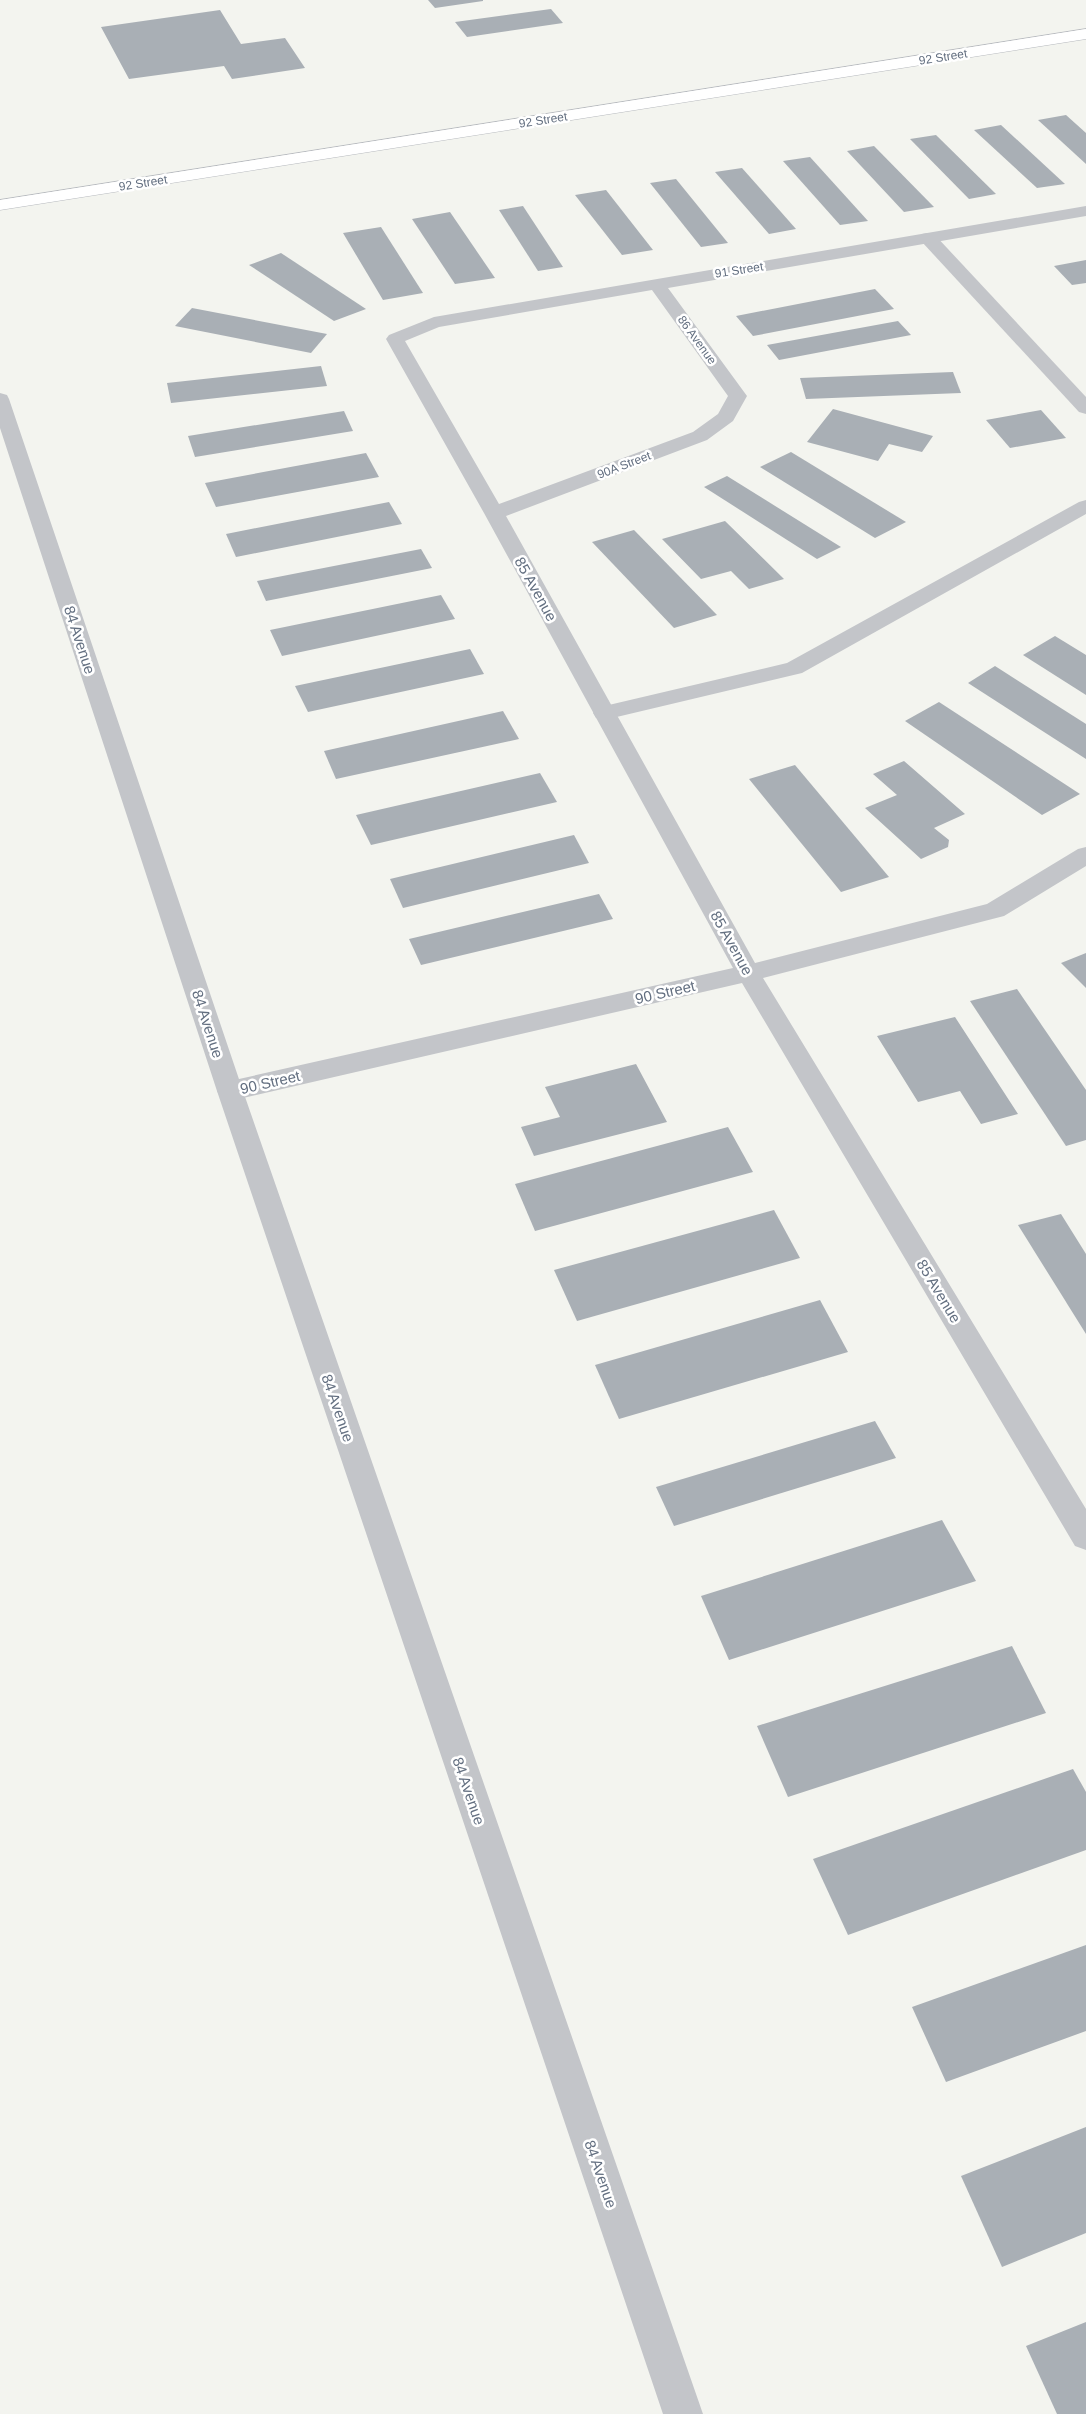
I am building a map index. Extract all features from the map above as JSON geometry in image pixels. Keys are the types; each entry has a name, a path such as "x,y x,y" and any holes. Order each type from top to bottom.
{"main road":[{"name":"92 Street","path":"0,205 1086,34"}],"street":[{"name":"91 Street","path":"395,339 434,322 1086,211"},
{"path":"928,238 1086,408"},
{"name":"86 Avenue","path":"656,284 738,396"},
{"name":"85 Avenue","path":"395,339 494,513 748,973 1084,1528"},
{"name":"90A Street","path":"494,513 700,436 726,417 738,396"},
{"name":"84 Avenue","path":"0,399 230,1091 683,2414"},
{"path":"604,713 794,668 1086,506"},
{"name":"90 Street","path":"230,1091 748,973 995,910 1086,855"}],"building":[{"path":"428,0 483,0 483,1 435,8"},
{"path":"551,9 563,23 467,37 455,22"},
{"path":"220,10 241,44 285,38 305,68 232,79 224,66 129,79 101,27"},
{"path":"1066,115 1086,133 1086,164 1038,120"},
{"path":"1001,125 1065,184 1037,188 974,130"},
{"path":"936,135 996,194 969,199 910,139"},
{"path":"874,146 934,207 904,212 847,151"},
{"path":"810,157 868,221 840,225 783,161"},
{"path":"742,168 796,229 769,234 715,172"},
{"path":"676,179 728,243 701,247 650,183"},
{"path":"606,190 653,250 622,255 575,195"},
{"path":"523,206 563,267 538,271 499,210"},
{"path":"450,212 495,278 455,284 412,219"},
{"path":"381,227 423,293 383,300 343,233"},
{"path":"281,253 366,309 334,321 249,265"},
{"path":"1086,260 1086,283 1072,285 1054,266"},
{"path":"875,289 894,309 753,336 736,316"},
{"path":"192,308 327,334 311,353 175,326"},
{"path":"898,321 911,335 779,360 767,345"},
{"path":"321,366 327,386 171,403 167,383"},
{"path":"953,372 961,393 806,399 800,378"},
{"path":"833,409 933,436 922,452 889,444 878,461 807,442"},
{"path":"1041,410 1066,438 1010,448 986,420"},
{"path":"344,411 353,431 195,457 188,436"},
{"path":"791,452 906,522 875,538 760,467"},
{"path":"366,453 379,477 216,507 205,483"},
{"path":"727,476 841,547 817,559 704,487"},
{"path":"389,502 402,524 236,557 226,534"},
{"path":"725,521 784,579 749,589 731,571 701,579 662,539"},
{"path":"634,530 717,615 674,628 592,542"},
{"path":"421,549 432,568 266,601 257,581"},
{"path":"441,595 455,619 282,656 270,630"},
{"path":"1055,636 1086,655 1086,695 1023,655"},
{"path":"470,649 484,674 308,712 295,686"},
{"path":"995,666 1086,724 1086,759 968,683"},
{"path":"939,702 1080,794 1042,815 905,721"},
{"path":"503,711 519,739 336,779 324,751"},
{"path":"904,761 965,814 934,828 949,840 948,847 921,859 865,808 897,795 873,774"},
{"path":"795,765 889,877 841,892 749,779"},
{"path":"540,773 557,802 371,845 356,815"},
{"path":"574,835 589,863 403,908 390,879"},
{"path":"599,894 613,919 421,965 409,939"},
{"path":"1086,953 1086,988 1061,963"},
{"path":"1017,989 1086,1090 1086,1140 1066,1146 970,1001"},
{"path":"955,1017 1018,1114 981,1124 960,1091 918,1102 877,1036"},
{"path":"636,1064 667,1122 534,1156 521,1127 560,1117 545,1087"},
{"path":"728,1127 753,1172 535,1231 515,1184"},
{"path":"774,1210 800,1258 577,1321 554,1270"},
{"path":"1061,1214 1086,1254 1086,1334 1018,1225"},
{"path":"820,1300 848,1352 619,1419 595,1365"},
{"path":"875,1421 896,1458 674,1526 656,1487"},
{"path":"942,1520 976,1581 729,1660 701,1596"},
{"path":"1012,1646 1046,1713 788,1797 757,1726"},
{"path":"1073,1769 1086,1792 1086,1850 848,1935 813,1859"},
{"path":"1086,1945 1086,2031 946,2082 912,2007"},
{"path":"1086,2127 1086,2233 1002,2267 961,2176"},
{"path":"1086,2322 1086,2414 1057,2414 1026,2346"}]}
